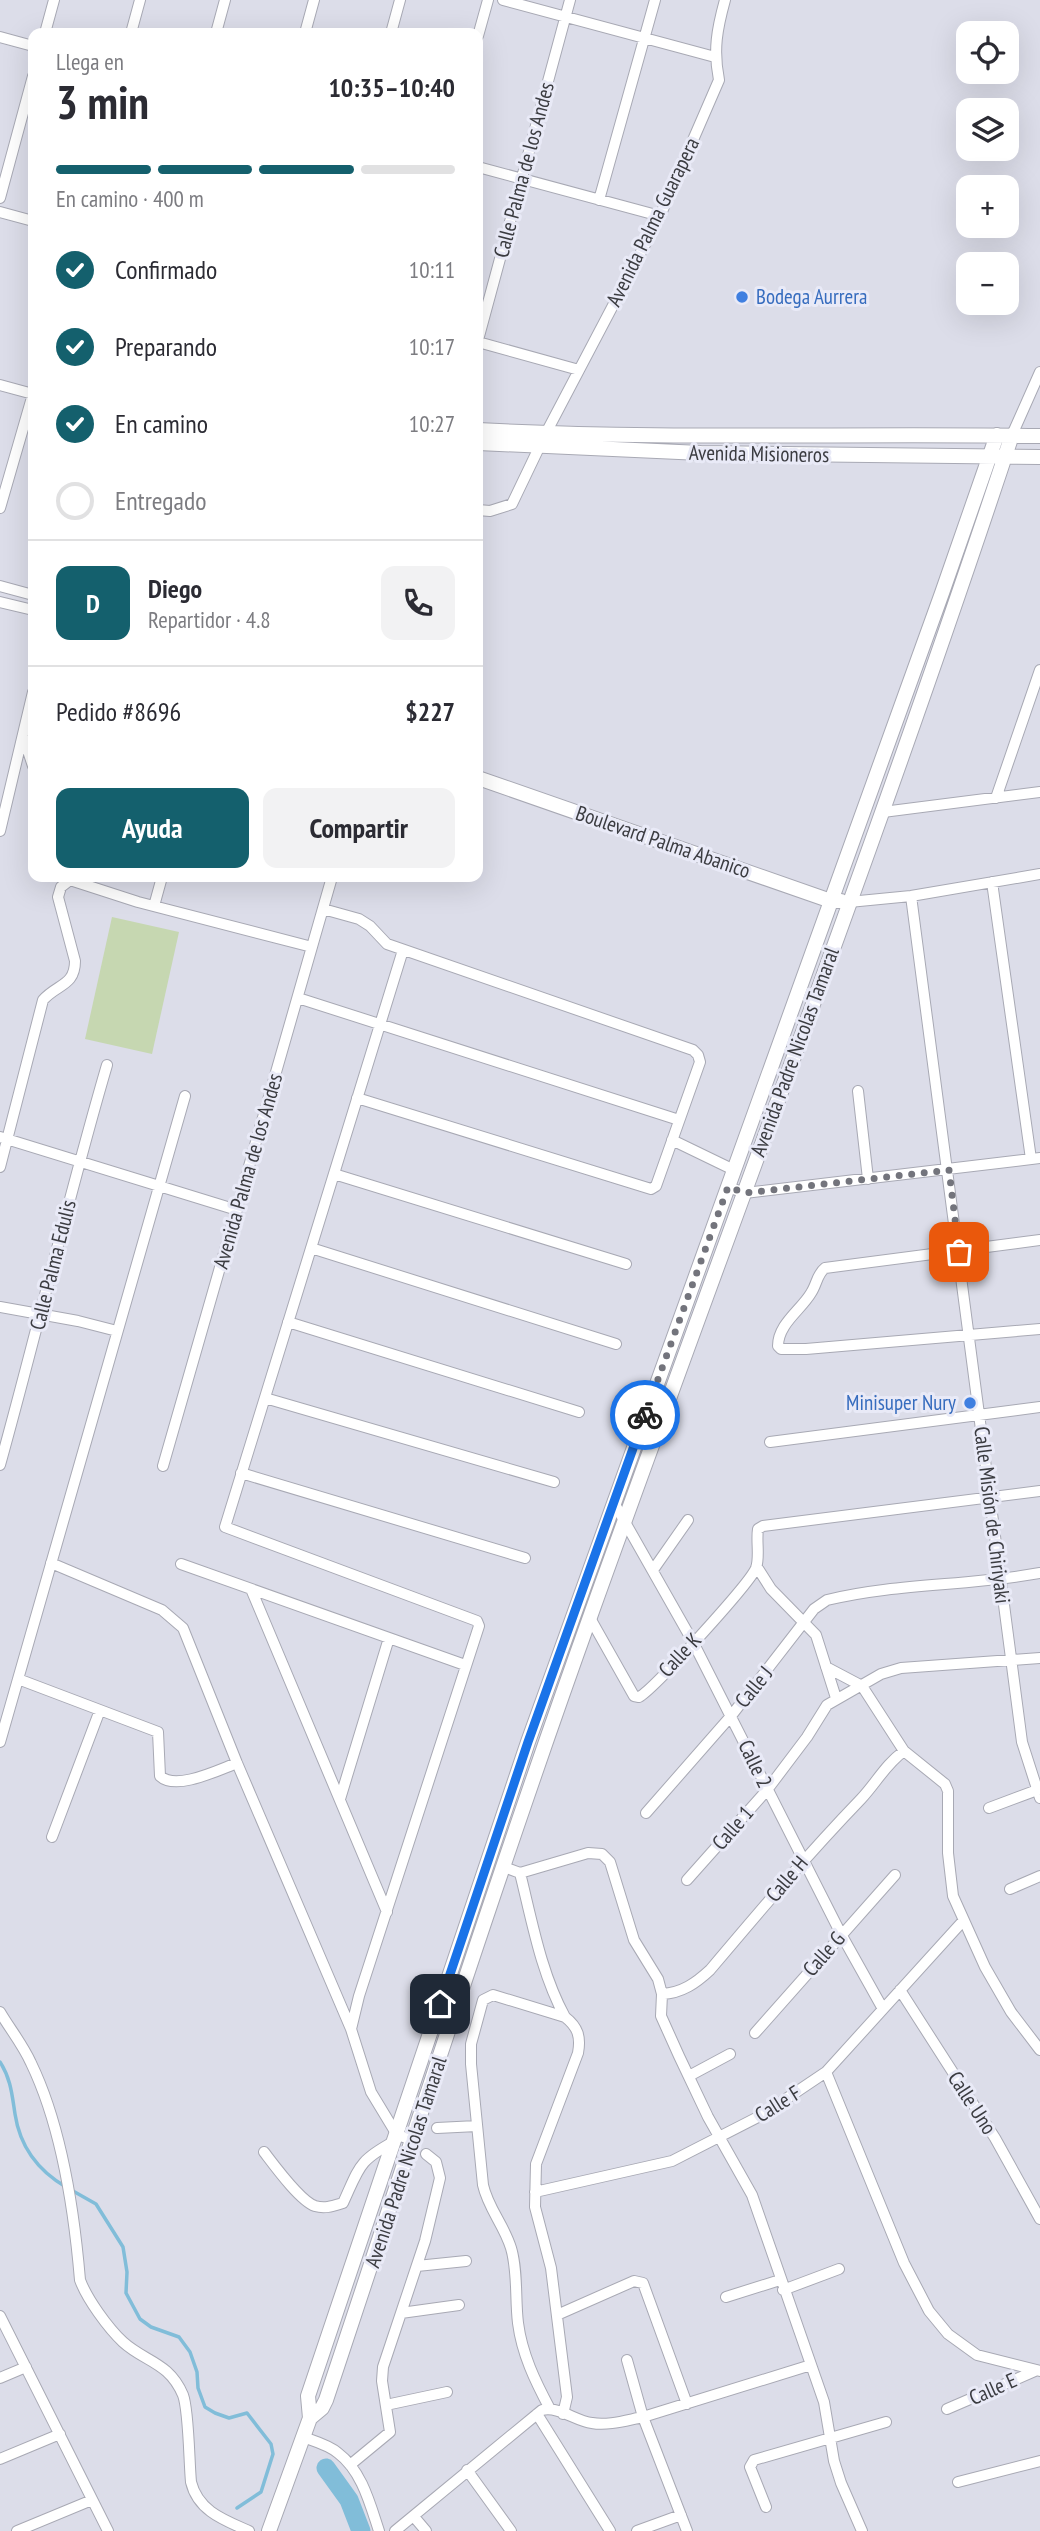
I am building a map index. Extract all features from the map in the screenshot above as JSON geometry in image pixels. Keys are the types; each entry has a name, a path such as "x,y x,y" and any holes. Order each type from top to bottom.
{"street":[{"path":"46,28 54,0"},
{"path":"132,28 140,0"},
{"path":"217,28 225,0"},
{"path":"306,28 314,0"},
{"path":"392,28 400,0"},
{"path":"480,28 488,0"},
{"path":"503,0 715,57"},
{"name":"Calle Palma de los Andes","path":"483,322 570,0"},
{"path":"599,200 655,0"},
{"name":"Avenida Palma Guarapera","path":"483,510 512,504 660,216 719,80 715,57 716,40 725,0"},
{"path":"0,37 28,45"},
{"path":"0,198 28,94"},
{"path":"483,168 660,216"},
{"path":"0,212 28,219"},
{"path":"483,342 579,370"},
{"path":"1012,435 1040,372"},
{"path":"0,385 28,393"},
{"path":"0,508 28,411"},
{"name":"Avenida Misioneros","path":"483,431 543,440 740,454 1040,457"},
{"name":"Avenida Padre Nicolas Tamaral","path":"269,2531 310,2418 308,2396 528,1742 997,435"},
{"name":"Avenida Padre Nicolas Tamaral","path":"310,2418 322,2408 326,2400 590,1618 883,812 959,598 1012,435"},
{"name":"Avenida Misioneros","path":"483,443 1040,436"},
{"path":"0,586 28,594"},
{"path":"0,601 28,609"},
{"path":"996,798 1040,670"},
{"path":"0,831 28,713"},
{"path":"23,734 28,750"},
{"name":"Boulevard Palma Abanico","path":"483,780 831,901 849,902"},
{"path":"883,812 1040,792"},
{"path":"849,902 1040,874"},
{"path":"0,1167 4,1139 43,1000 51,991 72,980 75,972 75,961 58,897 66,882"},
{"path":"82,882 155,906 312,947"},
{"path":"155,906 161,882"},
{"name":"Avenida Palma de los Andes","path":"163,1466 331,882"},
{"path":"728,1187 745,1193 1035,1159 992,882"},
{"name":"Calle Misión de Chiriyaki","path":"911,895 949,1170 1010,1662 1022,1742 1039,1792"},
{"path":"323,909 359,919 370,926 387,944 693,1050 700,1062 656,1186 651,1189 357,1098"},
{"path":"351,2029 479,1626 477,1621 225,1527 403,950"},
{"path":"298,998 679,1120"},
{"name":"Calle Palma Edulis","path":"0,1465 42,1314 79,1161 107,1065"},
{"path":"858,1091 868,1179"},
{"path":"0,1742 184,1096"},
{"path":"4,1139 237,1210"},
{"path":"672,1140 734,1170"},
{"path":"334,1174 626,1264"},
{"path":"1040,1240 825,1268 808,1298 792,1315 778,1339 778,1346 781,1349 806,1349 1040,1329"},
{"path":"311,1248 616,1344"},
{"path":"0,1307 117,1331"},
{"path":"288,1322 579,1412"},
{"path":"265,1398 554,1482"},
{"path":"770,1442 1040,1407"},
{"path":"242,1472 525,1558"},
{"path":"836,1698 816,1635 771,1589 757,1567 758,1530 763,1526 1040,1491"},
{"name":"Calle 2","path":"613,1501 693,1642 841,1934 883,2009"},
{"path":"653,1570 688,1520"},
{"path":"51,1563 162,1610 183,1628 237,1763 351,2029 371,2092 396,2138"},
{"path":"181,1564 465,1665"},
{"name":"Calle K","path":"590,1618 634,1696 639,1697 693,1642 757,1567"},
{"name":"Calle J","path":"646,1813 731,1716 814,1609 827,1600 1040,1573"},
{"path":"251,1589 387,1912"},
{"path":"340,1799 389,1638"},
{"name":"Calle 1","path":"687,1880 767,1790 807,1737 827,1705 836,1698 881,1674 901,1668 1040,1658"},
{"path":"826,1667 862,1686 904,1751 938,1778 948,1791 948,1853 953,1896 985,1968 1011,2012 1040,2050"},
{"path":"18,1679 158,1732 160,1776 166,1781 186,1780 237,1763"},
{"path":"52,1837 100,1710"},
{"name":"Calle H","path":"662,1994 677,1993 698,1981 710,1970 803,1859 874,1785 892,1760 904,1751"},
{"path":"989,1808 1039,1792"},
{"path":"504,1867 520,1872 588,1853 602,1854 610,1863 634,1940 658,1979 662,1994 661,2015 689,2076 752,2195 824,2402 834,2461 841,2483 862,2531"},
{"path":"520,1872 540,1954 565,2017"},
{"name":"Calle G","path":"755,2033 895,1875"},
{"path":"1010,1889 1040,1876"},
{"name":"Calle F","path":"535,2192 672,2161 762,2115 826,2072 963,1921"},
{"name":"Calle Uno","path":"900,1990 983,2119 1040,2219"},
{"path":"563,2414 567,2397 551,2268 535,2207 536,2164 578,2053 580,2039 574,2023 565,2017 493,1995 483,2000 471,2044 486,2202 502,2227 512,2250 518,2325 524,2351 534,2379 550,2409 563,2414 592,2423 615,2423 687,2404 811,2365"},
{"path":"0,2012 31,2062 49,2108 69,2191 80,2280 85,2292 124,2343 159,2364 174,2379 184,2397 194,2494 203,2506 249,2531"},
{"path":"689,2076 730,2054"},
{"path":"826,2072 904,2263 929,2311 948,2334 977,2355 1037,2371"},
{"path":"437,2128 477,2126"},
{"path":"264,2152 284,2179 312,2205 328,2208 343,2203 362,2163 369,2156 396,2138 413,2140"},
{"path":"351,2465 390,2432 382,2381 383,2367 425,2241 440,2178 436,2162 426,2154"},
{"path":"417,2266 466,2261"},
{"path":"726,2297 839,2269"},
{"path":"557,2315 634,2281 643,2283 687,2404"},
{"path":"401,2313 459,2305"},
{"path":"0,2316 108,2531"},
{"path":"627,2360 643,2417 687,2531"},
{"path":"0,2378 26,2367"},
{"name":"Calle E","path":"947,2409 1037,2371"},
{"path":"386,2405 447,2392"},
{"path":"395,2531 415,2518 467,2470 537,2414 550,2409"},
{"path":"537,2414 610,2531"},
{"path":"766,2507 750,2467 751,2462 886,2422"},
{"path":"0,2459 60,2434"},
{"path":"303,2437 338,2452 351,2465 366,2491 379,2531"},
{"path":"958,2482 1040,2461"},
{"path":"467,2470 510,2531"},
{"path":"17,2531 92,2500"},
{"path":"637,2531 681,2515"},
{"path":"415,2518 426,2531"}],"green space":[{"path":"112,917 179,932 152,1054 85,1039"}],"waterway":[{"path":"0,2062 9,2081 17,2126 26,2147 38,2165 66,2187"},
{"path":"73,2191 96,2204 123,2247 127,2272 126,2293 140,2319 151,2327 179,2337 190,2352 205,2407 229,2418 247,2413 271,2444 273,2454 261,2492 237,2508"},
{"path":"326,2468 349,2500 361,2531"}],"way so far":[{"path":"645,1415 728,1187 745,1193 949,1170 959,1252"}],"place":[{"name":"Bodega Aurrera","path":"742,297"},
{"name":"Minisuper Nury","path":"970,1403"}],"route":[{"path":"440,2004 528,1742 645,1415"}]}
